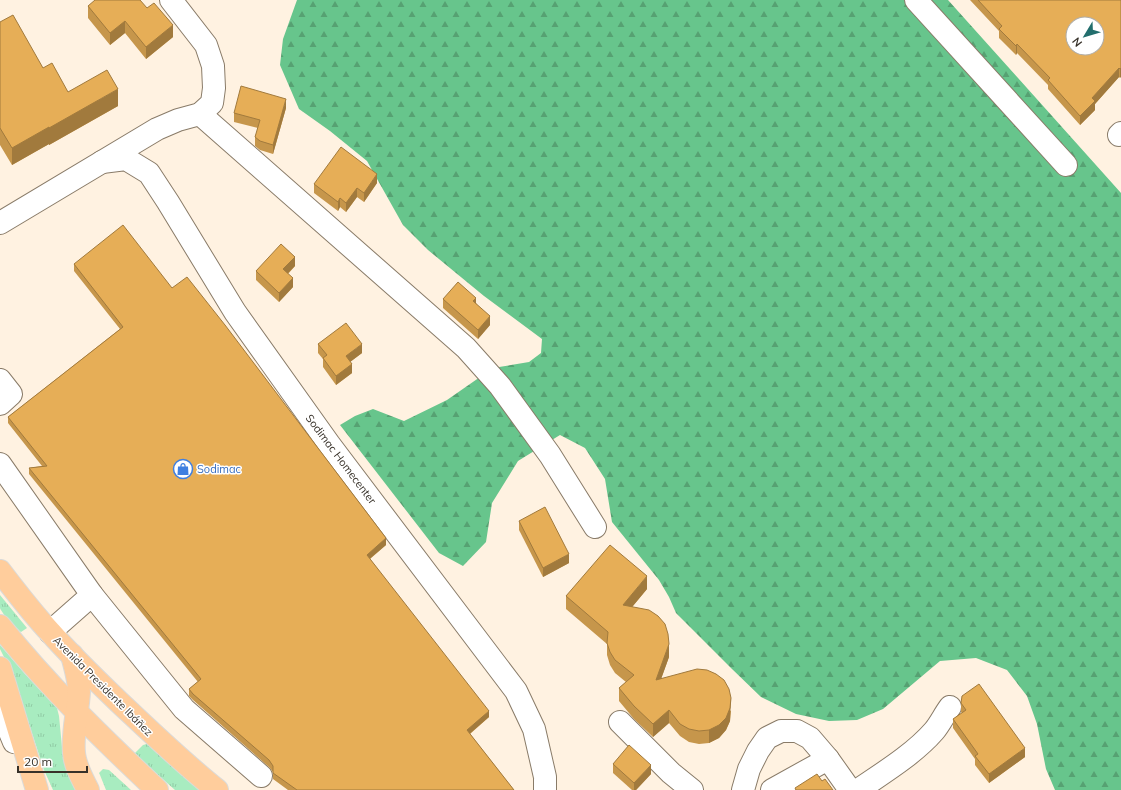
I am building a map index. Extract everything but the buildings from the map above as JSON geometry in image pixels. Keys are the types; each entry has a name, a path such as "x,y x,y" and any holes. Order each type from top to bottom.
{"main road":[{"name":"Avenida Presidente Ibáñez","path":"0,571 26,605 72,656 147,730 217,790"},
{"path":"0,626 42,675 77,712 157,790"},
{"path":"72,656 78,680 74,754 88,790"},
{"path":"0,668 37,790"}],"street":[{"path":"0,223 157,129 178,120 200,114 212,103 214,88 212,66 206,45 171,0"},
{"path":"916,0 1066,165"},
{"path":"200,114 466,348 509,398 550,455 595,527"},
{"name":"Sodimac Homecenter","path":"102,162 126,159 149,173 234,312 329,444 516,691 534,728 545,777 545,790"},
{"path":"0,380 12,394 0,404"},
{"path":"0,464 92,596 184,709 261,776"},
{"path":"50,632 92,596"},
{"path":"858,790 918,747 934,730 950,707"},
{"path":"0,708 37,790"},
{"path":"620,722 671,774 692,790"},
{"path":"743,790 758,751 767,738 781,731 797,731 810,738 828,759 850,790"},
{"path":"772,790 828,759"}],"green space":[{"path":"297,0 948,0 1121,193 1121,790 1055,790 1046,769 1037,724 1027,696 1007,670 976,658 940,661 883,709 857,720 829,721 796,714 761,697 676,613 659,580 612,522 605,479 585,448 560,435 518,461 492,503 486,542 463,566 439,553 340,425 355,416 373,409 404,421 447,400 493,368 529,362 541,353 542,339 484,296 428,250 403,225 367,161 330,131 299,109 280,65 283,39"},
{"path":"0,595 27,628 21,632 1,611"},
{"path":"0,645 57,708 64,761 76,790 53,790 44,770 13,675 0,649"},
{"path":"147,744 201,790 175,790 135,753 143,745"},
{"path":"103,769 109,770 131,790 106,790 99,773"}],"place":[{"name":"Sodimac","path":"183,469"}]}
